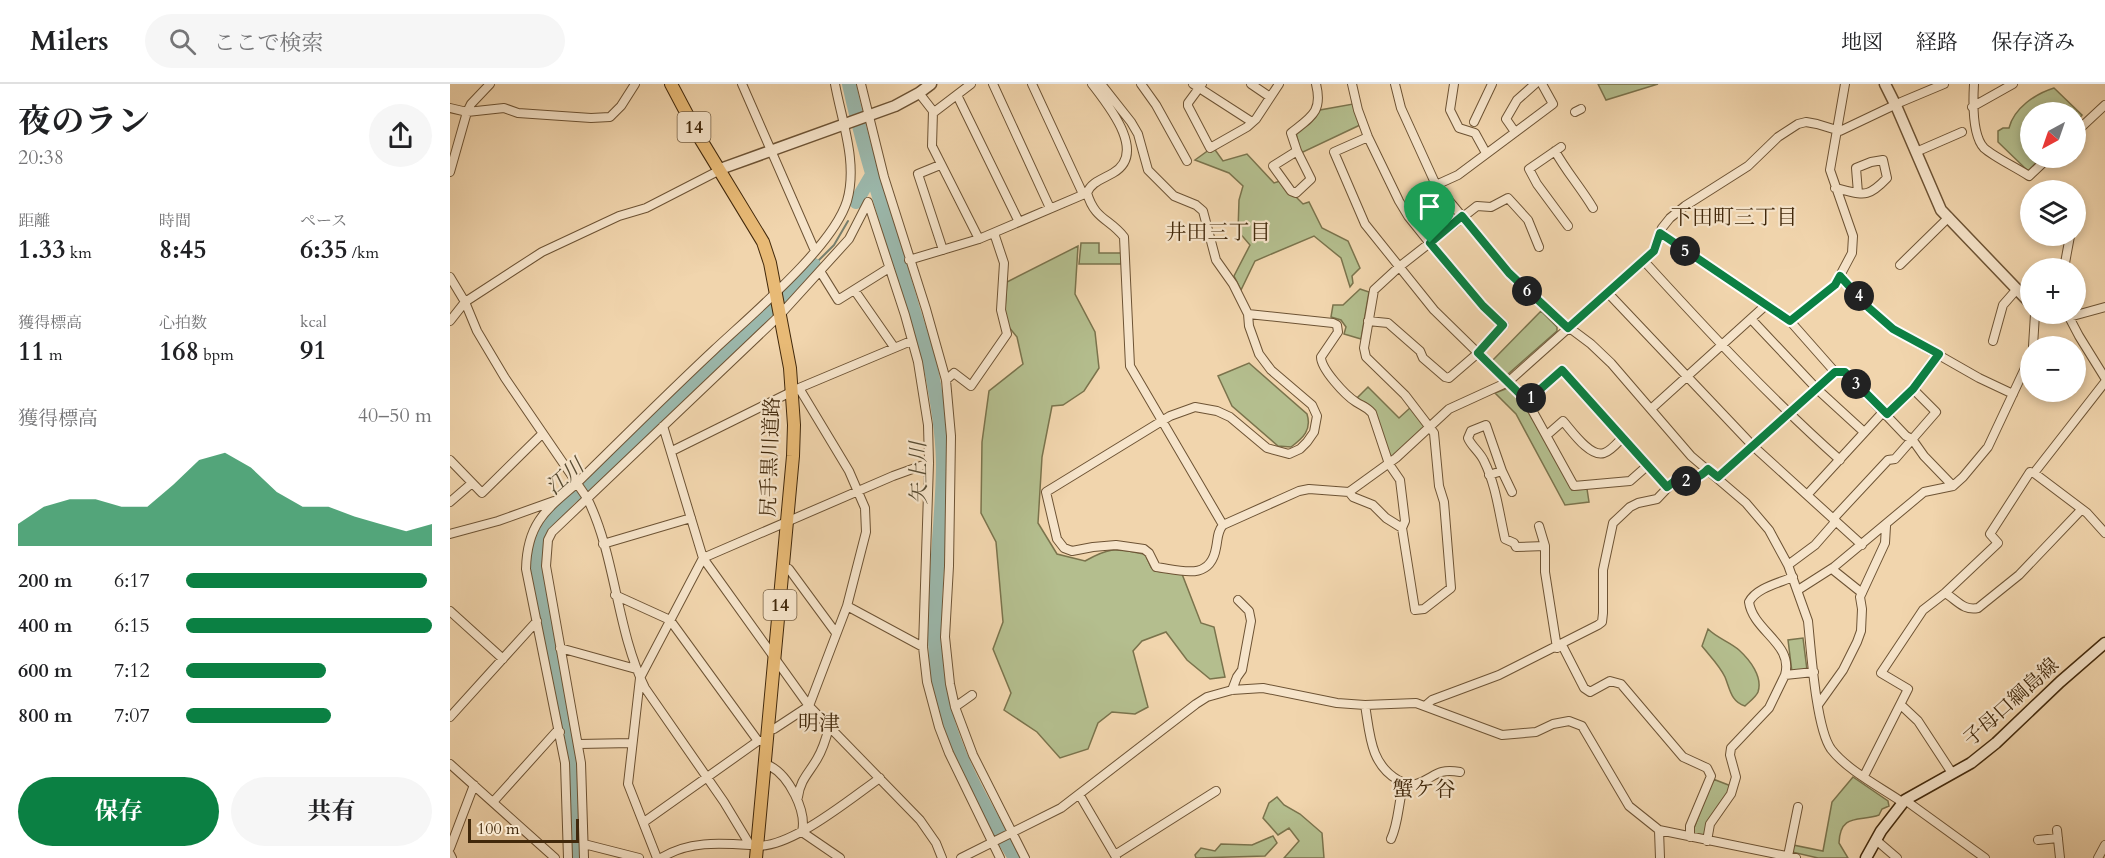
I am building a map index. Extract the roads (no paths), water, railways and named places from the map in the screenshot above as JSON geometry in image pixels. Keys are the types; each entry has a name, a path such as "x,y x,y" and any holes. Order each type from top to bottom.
{"main road":[{"name":"尻手黒川道路","path":"671,84 766,239 783,312 796,390 798,447 777,663 774,729 758,851"},
{"name":"尻手黒川道路","path":"676,84 721,169"},
{"name":"尻手黒川道路","path":"758,851 762,741 777,663 789,569 790,521"}],"street":[{"path":"450,172 467,112 471,104 490,84"},
{"path":"450,108 467,112 504,108 518,112 591,118 610,117 621,106 635,84"},
{"path":"742,84 815,251"},
{"path":"568,858 565,763 526,569 526,548 533,530 556,501 815,251 840,217 847,200 850,162 835,84"},
{"path":"861,84 884,177 946,380 951,436 949,566 945,637 950,684 955,707 973,755 1025,858"},
{"path":"450,321 465,302 550,248 619,216 646,208 721,169 895,106 931,84"},
{"path":"933,113 971,84"},
{"path":"993,84 1050,208"},
{"path":"1032,84 1096,214 1119,230 1124,237 1130,366 1222,525"},
{"path":"909,260 994,233 1085,193 1093,184 1116,172 1122,166 1128,150 1121,128 1111,109 1092,84"},
{"path":"1101,84 1138,134 1148,170 1174,196 1196,205 1203,211 1216,260 1233,284 1248,314 1249,326 1259,354 1271,370 1312,405 1317,416 1317,424 1307,442 1300,449 1289,454 1267,448 1230,417 1195,407 1170,416 1046,492 1058,542 1064,548 1072,551 1107,545 1144,549 1149,553 1156,567 1194,572 1205,568 1211,561 1218,531 1222,525 1299,491 1309,489 1349,492 1389,464 1449,409 1508,382 1654,251 1660,233 1670,218 1748,166 1778,137 1798,124 1806,122 1836,131 1855,125 1944,84"},
{"path":"1141,84 1156,105 1187,161"},
{"path":"1251,84 1270,97"},
{"path":"1252,122 1198,86 1188,103 1210,147 1247,127 1252,122 1279,84"},
{"path":"1297,151 1274,166 1290,191 1296,193 1311,179 1291,133 1315,112 1319,96 1316,84"},
{"path":"1352,84 1368,137 1407,216 1483,306 1503,325 1478,353 1449,378 1445,377 1388,323 1368,321"},
{"path":"1395,84 1401,108 1436,185 1509,273 1568,328 1591,344 1611,363 1691,456 1746,503 1769,530 1788,565 1808,621 1818,705 1830,747 1845,764 1904,801 1985,858"},
{"path":"1455,84 1450,110 1459,128 1475,133 1486,153"},
{"path":"1474,122 1492,84"},
{"path":"1515,132 1506,119 1517,100 1535,84"},
{"path":"1436,185 1458,175 1553,104 1542,84"},
{"path":"1790,321 1835,285 1850,258 1854,245 1830,170 1845,84"},
{"path":"1885,84 1937,203 2020,292"},
{"path":"1974,84 1972,107 1983,147 2029,176 2037,168"},
{"path":"1972,107 2013,84"},
{"path":"919,93 933,111 932,146 979,239"},
{"path":"957,95 1018,222"},
{"path":"2086,123 2105,105"},
{"path":"1916,152 1962,132"},
{"path":"1368,137 1334,152 1365,224 1434,310 1527,401 1574,486 1630,481 1647,466"},
{"path":"1568,226 1537,184 1529,168 1558,149 1565,169 1578,184 1593,208"},
{"path":"1835,188 1864,195 1876,190 1887,178 1882,160 1856,168 1858,193"},
{"path":"940,165 918,174 943,250"},
{"path":"1248,314 1333,322 1337,325 1338,332 1321,357 1322,365 1355,402 1372,413 1389,464 1400,480 1405,521 1402,528 1415,610 1424,609 1451,588 1444,502 1439,486 1434,433 1405,395 1366,357 1364,348 1374,290 1462,216 1477,206 1491,207 1508,198 1528,220 1539,248"},
{"path":"584,858 579,744 546,566 547,546 552,532 783,312 849,238 868,202 912,340 928,425 929,463 923,647 927,682 939,727 949,753 1000,858"},
{"path":"1900,265 1949,217"},
{"path":"946,380 954,373 971,386 1007,334 1001,310 1004,263 994,233"},
{"path":"1660,233 1790,321 1835,372"},
{"path":"1644,261 1721,346 1789,415 1840,460"},
{"path":"820,271 838,300 890,268"},
{"path":"1840,276 1869,308 1893,329 1979,378 2013,394"},
{"path":"450,277 465,302 484,343 593,510 640,678 657,709 758,851"},
{"path":"1993,341 2002,304 2017,289"},
{"path":"855,291 894,347"},
{"path":"1608,292 1754,446 1862,545"},
{"path":"1651,410 1766,306"},
{"path":"2086,312 2105,307"},
{"path":"1751,319 1817,389 1864,432"},
{"path":"2034,473 2105,380 2073,324"},
{"path":"672,451 796,390 912,340"},
{"path":"1807,495 1864,432 1913,389 1939,354"},
{"path":"1527,401 1562,370 1667,487"},
{"path":"1718,477 1835,372 1845,372 1906,436 1912,439 1924,456 1953,486"},
{"path":"1798,590 1862,545 1924,492 1953,486 1972,468 1988,447 2020,379"},
{"path":"1788,565 1815,545 1888,460 1895,459 1936,412 1913,389"},
{"path":"774,729 809,706 847,606 866,532 865,508 846,465 796,390"},
{"path":"1547,435 1563,421 1590,451 1598,454 1605,453 1623,437"},
{"path":"1512,492 1486,425 1471,431 1468,438 1485,462 1498,499 1505,539 1514,543 1516,547 1545,546"},
{"path":"663,426 704,558 809,706 929,831 942,858"},
{"path":"450,460 482,493 542,434"},
{"path":"880,778 802,832 758,851 719,843 702,844 672,851 659,858 628,784 640,678 704,558 929,463"},
{"path":"1425,706 1432,700 1499,675 1584,634 1602,622 1603,570 1614,523 1630,507 1638,503 1657,500 1676,480 1687,481 1702,476 1708,469"},
{"path":"1489,475 1502,471"},
{"path":"1864,776 1908,689 1881,673 1923,610 1945,593 1998,543 1990,534 2030,472 2088,513 2105,533"},
{"path":"451,500 472,483"},
{"path":"1349,492 1353,497 1373,505 1386,518 1402,528"},
{"path":"450,534 498,521 556,501"},
{"path":"1945,593 1970,610 1978,608 2019,575 2081,510"},
{"path":"603,544 691,518"},
{"path":"1539,526 1545,546 1545,572 1559,646 1584,688 1590,692 1610,681 1621,684 1683,757 1707,768 1711,776 1690,826 1690,837"},
{"path":"1818,705 1843,670 1857,642 1861,631 1862,593 1880,557 1885,543 1886,526"},
{"path":"1832,568 1862,593"},
{"path":"789,569 836,633"},
{"path":"1707,841 1710,824 1731,794 1735,783 1731,748 1770,708 1787,670 1784,651 1760,626 1753,616 1749,602 1761,591 1793,577"},
{"path":"615,595 669,620 762,741 644,822"},
{"path":"1232,690 1242,669 1251,621 1249,611 1238,600"},
{"path":"847,606 923,647"},
{"path":"450,611 503,659"},
{"path":"450,717 537,621"},
{"name":"子母口綱島線","path":"1866,858 1904,801 1971,763 2105,643"},
{"path":"560,648 636,669"},
{"path":"1785,675 1814,672"},
{"path":"961,858 1061,807 1196,704 1232,690 1263,688 1320,701 1365,705 1416,703 1502,735 1536,732 1561,723 1576,722 1582,726 1629,806 1659,830 1707,841 1792,857 1798,807"},
{"path":"955,707 972,695"},
{"path":"1365,705 1377,762 1391,776 1404,784 1416,784 1442,771 1460,772"},
{"path":"1900,705 1918,721 1952,773"},
{"path":"802,832 804,824 798,797 799,786 824,746 829,727"},
{"path":"493,802 556,732 560,732"},
{"path":"579,744 632,743"},
{"path":"450,764 555,858"},
{"path":"770,766 776,769 798,797"},
{"path":"1391,839 1396,830 1399,799 1404,784"},
{"path":"450,848 474,785"},
{"path":"1079,794 1116,857 1216,791"},
{"path":"1659,830 1660,858"},
{"path":"802,832 840,858"},
{"path":"2038,840 2058,834 2060,858"},
{"path":"1876,840 1897,858"},
{"path":"584,844 639,858"},
{"path":"2098,858 2105,845"},
{"path":"450,854 452,858"}],"waterway":[{"name":"矢上川","path":"849,84 870,167 927,354 939,415 943,467 935,645 941,696 947,720 966,768 977,792 1015,858"},
{"name":"江川","path":"856,202 873,173"},
{"name":"江川","path":"814,265 834,245 848,221"},
{"name":"江川","path":"575,858 570,761 537,574 538,544 556,513 570,498 605,471 814,265"}],"district":[{"name":"下田町三丁目","path":"1734,217"},
{"name":"井田三丁目","path":"1218,232"},
{"name":"明津","path":"819,723"},
{"name":"蟹ケ谷","path":"1424,789"}]}
